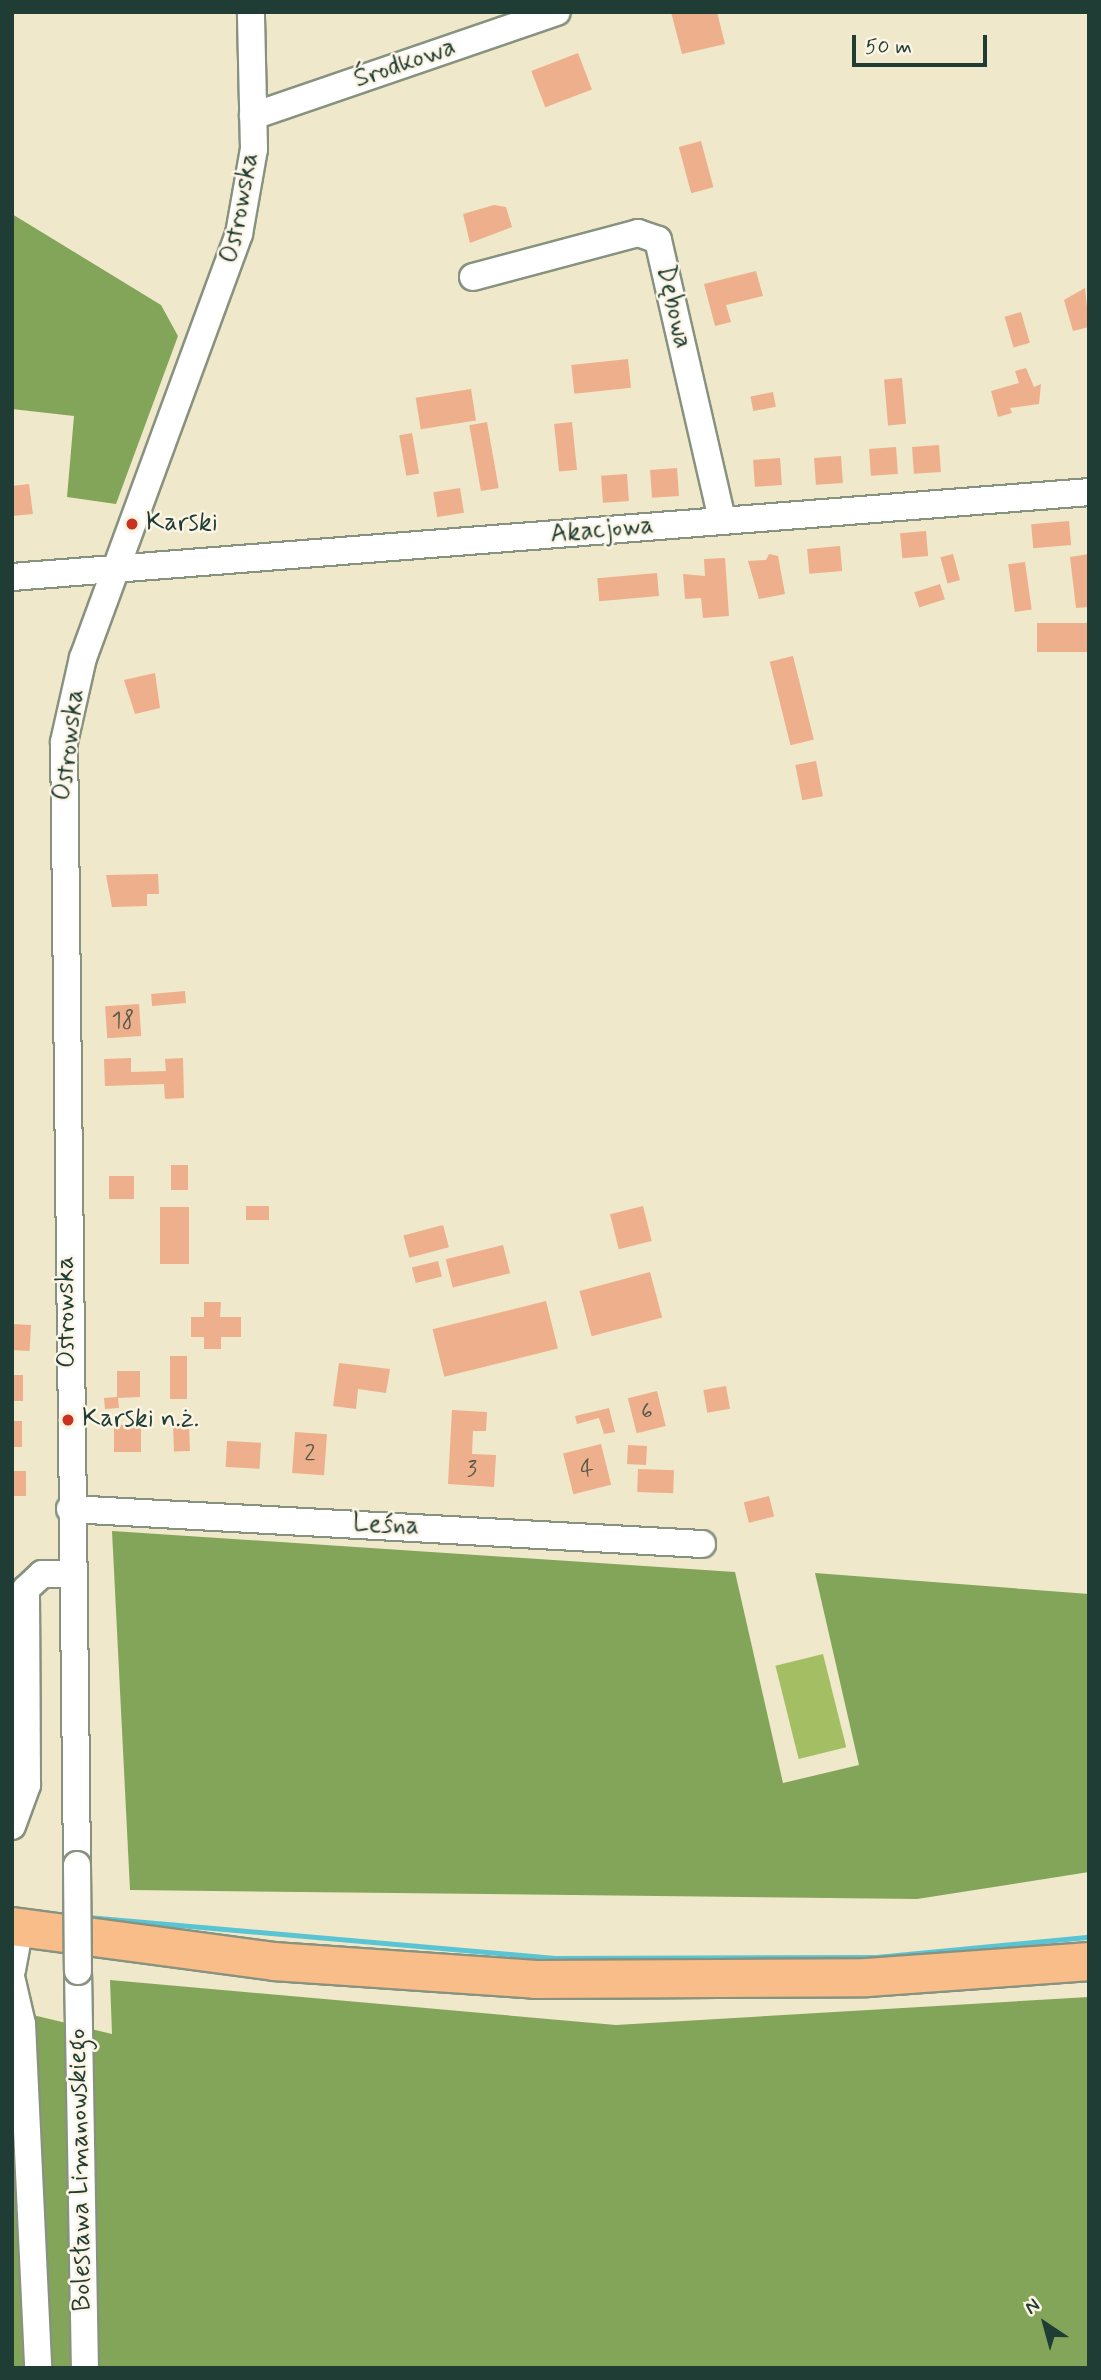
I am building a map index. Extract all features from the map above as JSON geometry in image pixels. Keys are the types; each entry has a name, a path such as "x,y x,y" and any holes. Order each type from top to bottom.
{"highway":[{"path":"16,1927 273,1961 535,1979 853,1977 1089,1961"}],"street":[{"name":"Ostrowska","path":"77,1865 70,1508 64,742 83,658 224,288 250,187 253,116 251,12"},
{"name":"Środkowa","path":"253,116 557,12"},
{"name":"Dębowa","path":"473,277 638,233 658,240 722,520"},
{"name":"Akacjowa","path":"115,569 1089,492"},
{"path":"12,577 115,569"},
{"name":"Leśna","path":"70,1508 702,1544"},
{"path":"12,1826 27,1785 26,1589 43,1574 72,1574"},
{"name":"Bolesława Limanowskiego","path":"77,1865 85,2368"},
{"path":"12,1970 16,1927"},
{"path":"12,1981 22,2024 38,2368"}],"green space":[{"path":"12,214 161,305 178,336 116,504 67,497 74,416 12,409"},
{"path":"112,1531 735,1572 783,1783 859,1765 815,1573 1089,1594 1089,1872 917,1899 130,1890"},
{"path":"823,1654 846,1747 799,1759 775,1666"},
{"path":"110,1980 616,2025 1089,1997 1089,2368 12,2368 12,2010 112,2034"}],"building":[{"path":"671,12 717,12 725,44 682,54"},
{"path":"578,53 592,89 545,107 531,71"},
{"path":"701,141 713,187 691,193 679,147"},
{"path":"494,205 506,207 512,227 470,243 463,214"},
{"path":"756,271 763,296 726,305 731,322 715,326 704,284"},
{"path":"1085,288 1089,327 1073,331 1064,300"},
{"path":"1021,312 1030,343 1013,347 1005,317"},
{"path":"628,359 631,388 574,394 571,365"},
{"path":"1026,368 1034,387 1041,384 1039,404 1010,408 1012,413 998,417 991,391 1019,383 1015,371"},
{"path":"902,378 906,424 888,425 884,380"},
{"path":"471,389 476,421 421,429 416,398"},
{"path":"773,392 776,407 753,411 750,396"},
{"path":"487,422 499,488 481,491 469,425"},
{"path":"572,422 577,470 559,472 554,424"},
{"path":"412,433 419,473 406,476 399,435"},
{"path":"939,445 941,472 914,474 912,447"},
{"path":"896,447 898,474 871,476 869,449"},
{"path":"841,456 843,483 816,485 814,458"},
{"path":"780,458 782,485 755,487 753,460"},
{"path":"677,468 679,496 652,498 650,470"},
{"path":"627,474 629,501 603,503 601,476"},
{"path":"29,484 33,514 12,516 12,486"},
{"path":"460,488 464,513 437,517 433,492"},
{"path":"1069,521 1071,545 1033,548 1031,524"},
{"path":"926,531 928,556 902,558 900,533"},
{"path":"840,546 842,571 809,574 807,549"},
{"path":"769,554 778,556 785,594 759,599 748,561 766,560"},
{"path":"953,554 960,580 947,583 940,557"},
{"path":"1089,554 1089,607 1076,608 1070,557"},
{"path":"725,558 729,616 703,618 701,598 685,599 683,574 705,576 704,559"},
{"path":"1025,562 1032,610 1015,612 1008,564"},
{"path":"657,573 659,596 599,601 597,578"},
{"path":"940,584 945,599 919,608 914,592"},
{"path":"1037,623 1089,623 1089,652 1037,652"},
{"path":"793,656 814,739 791,745 770,662"},
{"path":"155,673 160,708 135,714 124,680"},
{"path":"816,761 823,796 802,800 795,765"},
{"path":"158,874 159,894 147,894 147,906 112,907 106,875"},
{"path":"185,991 186,1003 152,1006 151,994"},
{"path":"139,1004 141,1036 107,1038 105,1006"},
{"path":"131,1058 131,1072 166,1071 165,1059 183,1058 184,1098 165,1099 164,1084 105,1086 104,1059"},
{"path":"171,1165 188,1165 188,1190 171,1190"},
{"path":"109,1176 134,1176 134,1199 109,1199"},
{"path":"246,1206 269,1206 269,1220 246,1220"},
{"path":"643,1206 652,1241 619,1249 610,1214"},
{"path":"160,1207 189,1207 189,1264 160,1264"},
{"path":"443,1225 449,1247 409,1258 403,1236"},
{"path":"503,1245 510,1273 453,1287 446,1259"},
{"path":"438,1261 442,1277 416,1283 412,1268"},
{"path":"650,1272 662,1317 592,1336 579,1291"},
{"path":"546,1301 558,1349 444,1377 432,1329"},
{"path":"204,1302 221,1302 220,1317 241,1317 241,1337 221,1337 221,1349 204,1349 204,1337 191,1337 191,1317 204,1317"},
{"path":"12,1324 31,1325 30,1351 12,1350"},
{"path":"170,1356 187,1356 187,1399 170,1399"},
{"path":"339,1363 390,1369 386,1393 358,1389 356,1409 333,1406"},
{"path":"117,1371 140,1371 140,1397 118,1398 119,1408 105,1409 104,1398 117,1397"},
{"path":"12,1375 23,1375 23,1401 12,1401"},
{"path":"726,1386 730,1409 707,1413 703,1390"},
{"path":"657,1391 666,1426 637,1433 628,1398"},
{"path":"609,1408 615,1432 604,1434 599,1418 577,1424 575,1416"},
{"path":"452,1410 487,1412 486,1431 473,1431 472,1454 496,1455 494,1487 448,1484"},
{"path":"12,1421 22,1421 22,1447 12,1447"},
{"path":"189,1424 190,1451 174,1452 173,1425"},
{"path":"114,1425 141,1425 141,1452 114,1452"},
{"path":"295,1432 327,1434 324,1475 292,1473"},
{"path":"227,1441 261,1443 260,1469 226,1467"},
{"path":"601,1444 611,1485 573,1494 563,1453"},
{"path":"628,1445 647,1446 646,1465 627,1464"},
{"path":"638,1469 674,1470 673,1493 637,1492"},
{"path":"12,1471 26,1471 26,1496 12,1496"},
{"path":"769,1496 774,1516 749,1523 744,1502"}],"waterway":[{"path":"87,1917 554,1958 876,1957 1089,1937"}],"place":[{"name":"Karski","path":"132,524"},
{"name":"Karski n.ż.","path":"68,1420"}]}
